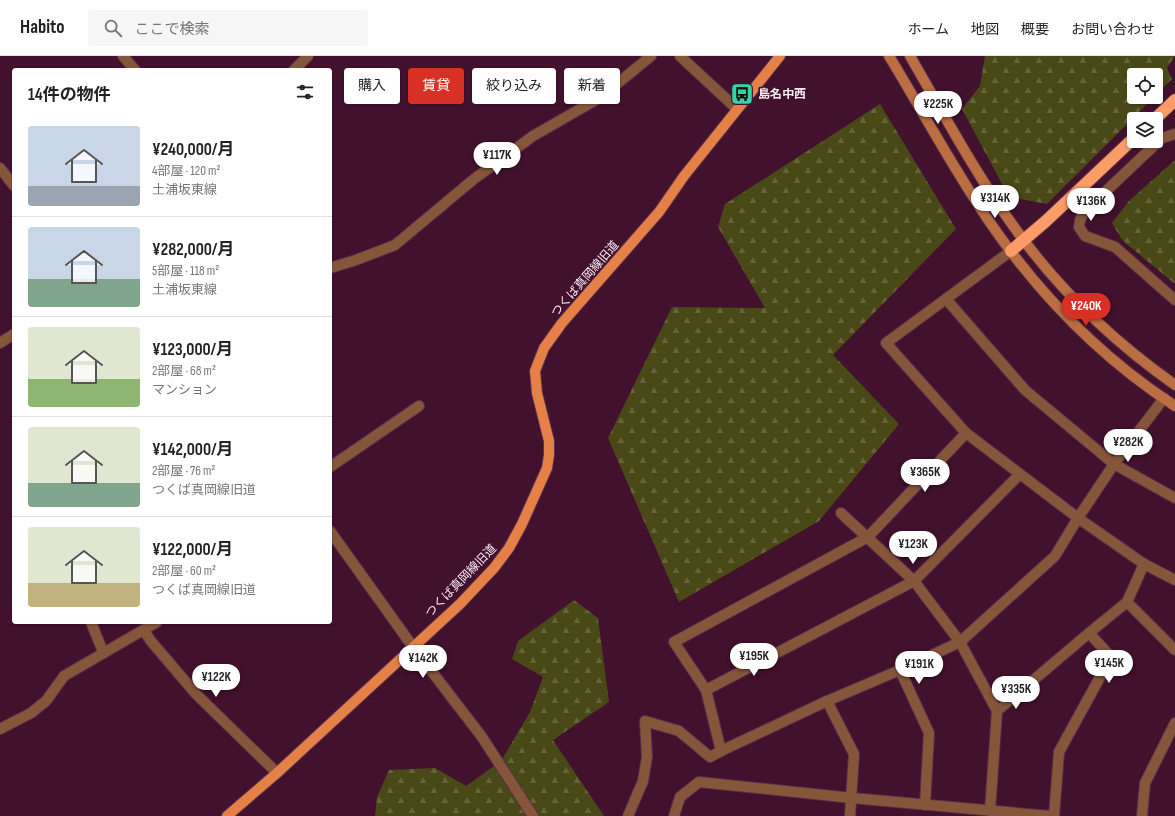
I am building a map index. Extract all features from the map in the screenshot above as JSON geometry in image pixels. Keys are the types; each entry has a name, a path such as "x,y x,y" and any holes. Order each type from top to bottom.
{"highway":[{"path":"1162,112 1175,100"},
{"path":"1011,251 1024,241 1127,145"}],"main road":[{"name":"つくば真岡線旧道","path":"227,816 277,773 460,604 494,568 509,548 547,468 549,441 537,393 535,371 544,348 562,323 651,222 737,109 780,56"},
{"path":"889,56 973,197 1011,251 1038,285 1077,327 1118,363 1175,406"},
{"path":"910,56 985,184 1024,241 1051,275 1089,315 1131,352 1175,384"}],"street":[{"path":"123,56 133,68"},
{"path":"296,68 308,56"},
{"path":"332,267 395,245 474,179 533,136 601,97 651,56"},
{"path":"680,56 737,109"},
{"path":"1175,134 1162,138 1084,212 1080,220 1079,227 1085,236 1114,247 1175,300"},
{"path":"0,168 12,183"},
{"path":"1011,251 886,343 966,433 1078,518 1144,564 1175,580"},
{"path":"946,299 1025,390 1114,464 1175,498"},
{"path":"0,343 12,335"},
{"path":"628,816 643,781 647,757 645,722 679,731 710,757 827,701 900,670 960,642 1055,556 1114,464 1164,398"},
{"path":"332,466 419,406"},
{"path":"721,751 706,690 674,642 868,537 966,433"},
{"path":"706,690 914,581 1020,474"},
{"path":"841,513 914,581 960,642 997,711 990,811"},
{"path":"332,534 413,647 482,736 533,816"},
{"path":"997,711 1127,602 1144,564"},
{"path":"1127,602 1175,650"},
{"path":"92,624 103,652"},
{"path":"0,729 31,713 46,701 64,676 103,652 154,624"},
{"path":"144,630 150,640 196,694 277,773"},
{"path":"1054,816 1059,752 1111,657 1089,633"},
{"path":"900,670 929,733 925,805"},
{"path":"827,701 854,754 850,816"},
{"path":"1142,816 1145,783 1175,723"},
{"path":"674,816 680,797 699,782 1050,816"}],"green space":[{"path":"985,56 1175,56 1167,68 1172,79 1163,88 1163,68 1127,68 1127,104 1147,104 1139,112 1127,112 1127,124 1047,204 1009,197 962,109 980,86"},
{"path":"880,104 956,229 833,355 899,424 819,521 679,602 608,438 672,307 765,308 718,227 725,204"},
{"path":"1175,160 1175,284 1122,240 1112,223 1129,201"},
{"path":"574,600 598,618 609,702 553,740 604,816 375,816 377,797 389,770 435,768 466,786 501,761 530,712 543,677 512,659 518,641"}],"place":[{"name":"島名中西","path":"742,94"}]}
